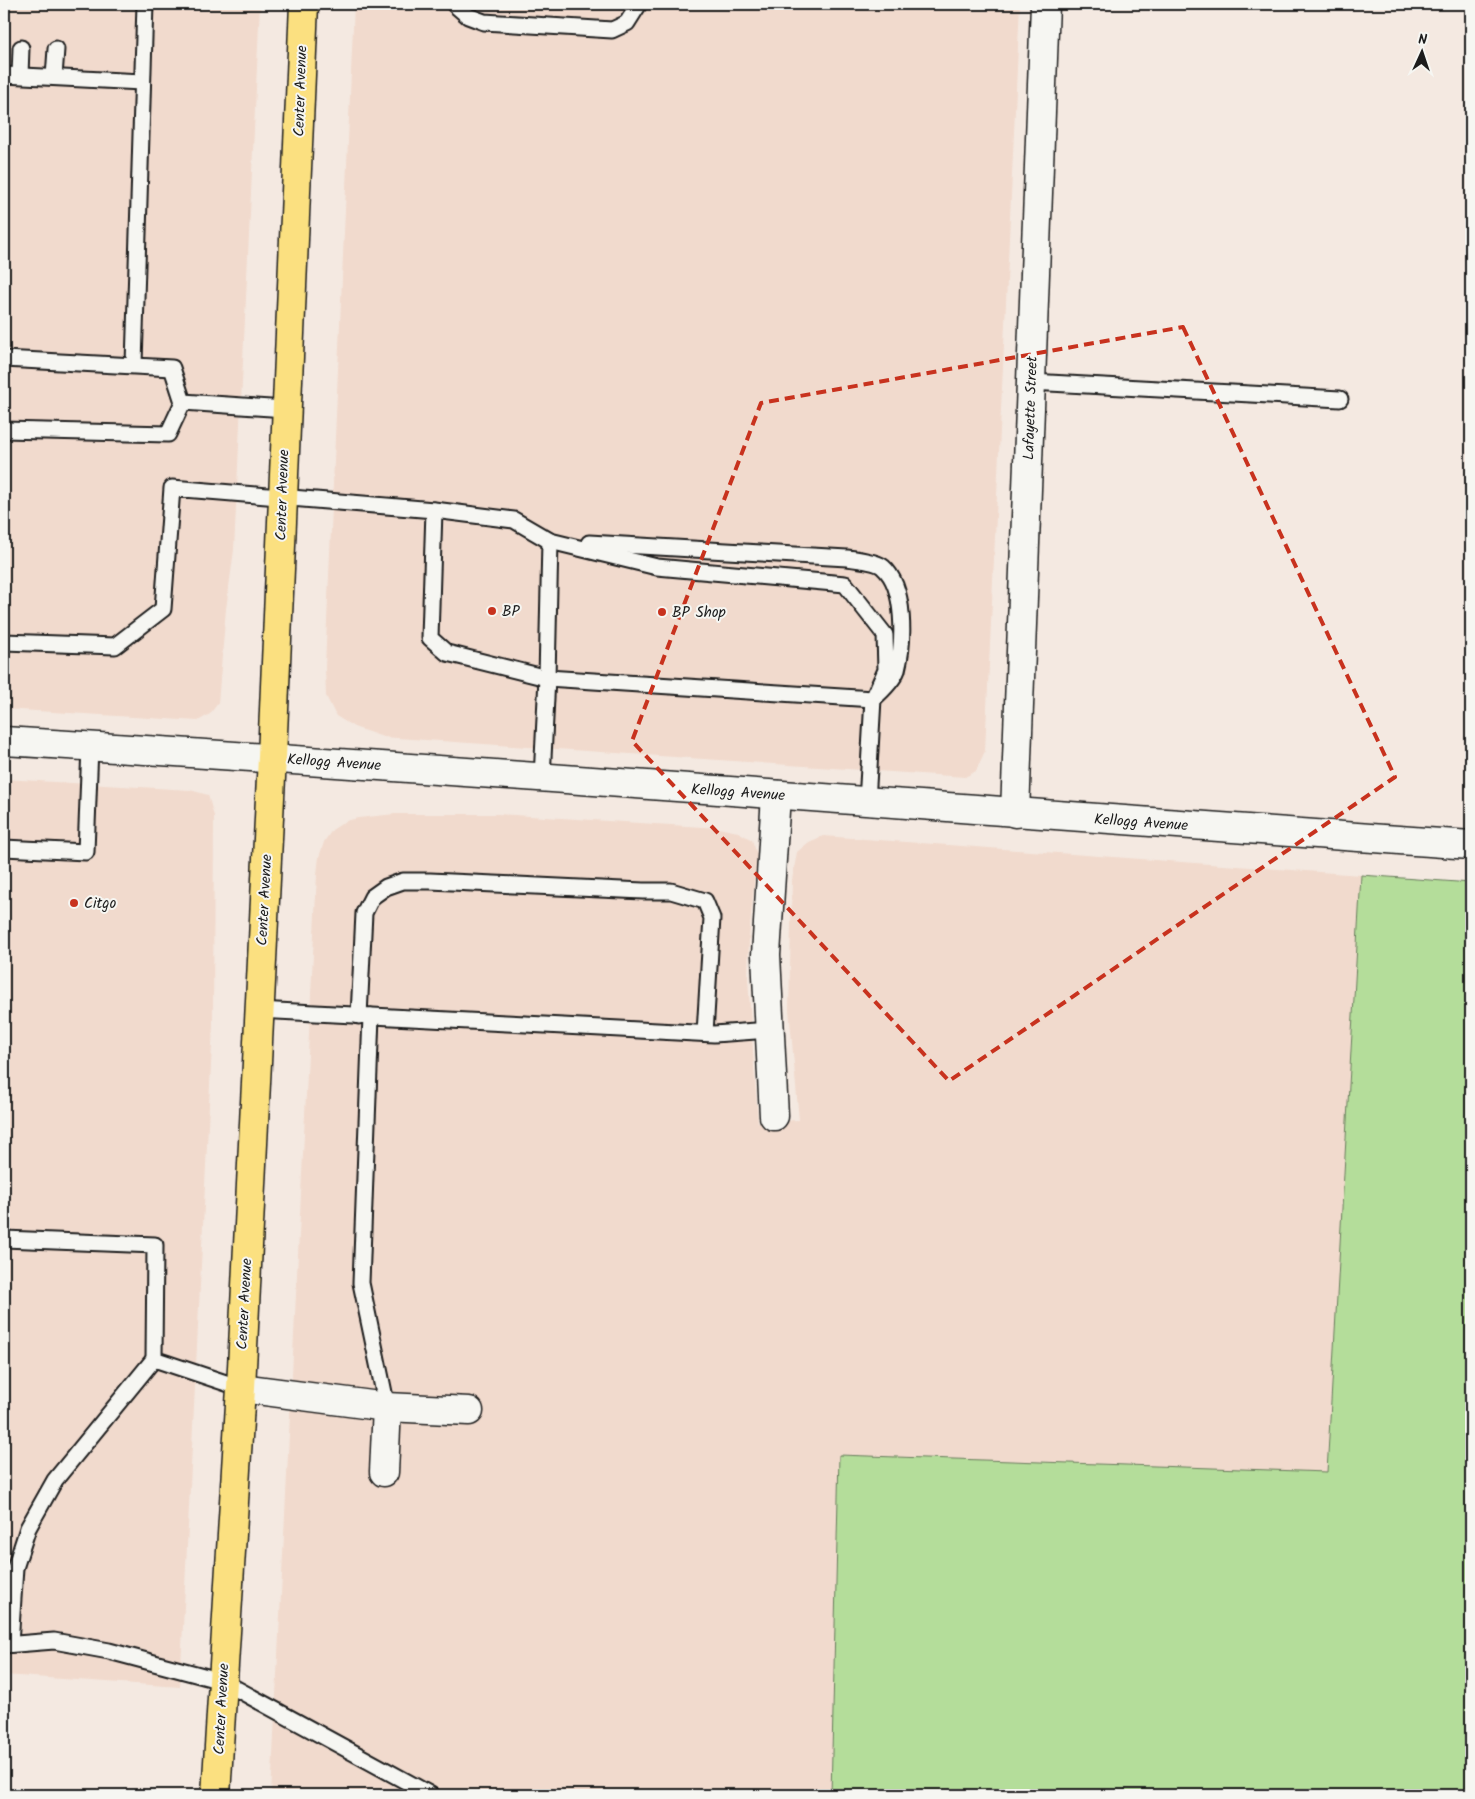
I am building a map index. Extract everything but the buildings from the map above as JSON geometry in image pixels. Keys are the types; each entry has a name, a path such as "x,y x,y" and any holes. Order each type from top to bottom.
{"main road":[{"name":"Center Avenue","path":"216,1795 240,1388 272,757 304,4"}],"street":[{"name":"Lafayette Street","path":"1015,813 1045,4"},
{"name":"Kellogg Avenue","path":"4,741 272,757 1471,845"},
{"path":"774,1116 766,955 776,795"},
{"path":"240,1388 387,1406 469,1411"},
{"path":"384,1472 387,1406"}],"lane":[{"path":"134,364 145,4"},
{"path":"454,4 468,16 484,22 612,30 627,23 639,4"},
{"path":"20,76 22,48"},
{"path":"54,77 56,49"},
{"path":"4,75 142,82"},
{"path":"4,359 134,364 172,368 183,402 168,434 4,430"},
{"path":"1031,382 1340,399"},
{"path":"183,402 286,409"},
{"path":"4,642 115,646 163,609 172,488 434,510 514,520 550,541 657,567 845,584 885,635 886,670 873,700 867,802"},
{"path":"434,510 430,638 447,653 547,678 873,700 885,688 896,672 901,642 900,600 893,578 882,565 847,558 550,541"},
{"path":"542,778 547,678 550,541"},
{"path":"4,848 86,852 90,746"},
{"path":"387,1406 361,1283 365,1016 364,913 372,897 386,887 403,881 430,881 634,891 671,891 705,901 712,918 705,1033"},
{"path":"258,1010 705,1033 770,1030"},
{"path":"4,1239 155,1245 154,1359 55,1480 28,1528 15,1568 7,1645 54,1642 109,1651 222,1682 431,1795"},
{"path":"154,1359 240,1388"}],"highlighted area":[{"path":"1183,327 1395,777 949,1081 632,741 761,403"}],"shaded area":[{"path":"4,4 260,4 234,550 226,609 218,703 210,714 198,721 4,709"},
{"path":"354,4 1020,4 985,751 976,771 965,777 383,737 354,727 336,716 326,696 325,667"},
{"path":"4,779 190,790 208,795 214,816 213,1025 180,1687 4,1675"},
{"path":"395,814 497,814 718,828 738,832 752,840 757,854 749,938 748,979 758,1122 799,1120 789,1009 792,880 797,852 809,842 823,836 1361,875 1327,1473 839,1455 831,1795 271,1795 319,857 324,842 332,830 346,821"}],"green space":[{"path":"1361,875 1471,883 1471,1795 831,1795 839,1455 1327,1472"}],"place":[{"name":"BP","path":"492,611"},
{"name":"BP Shop","path":"662,612"},
{"name":"Citgo","path":"74,903"}]}
